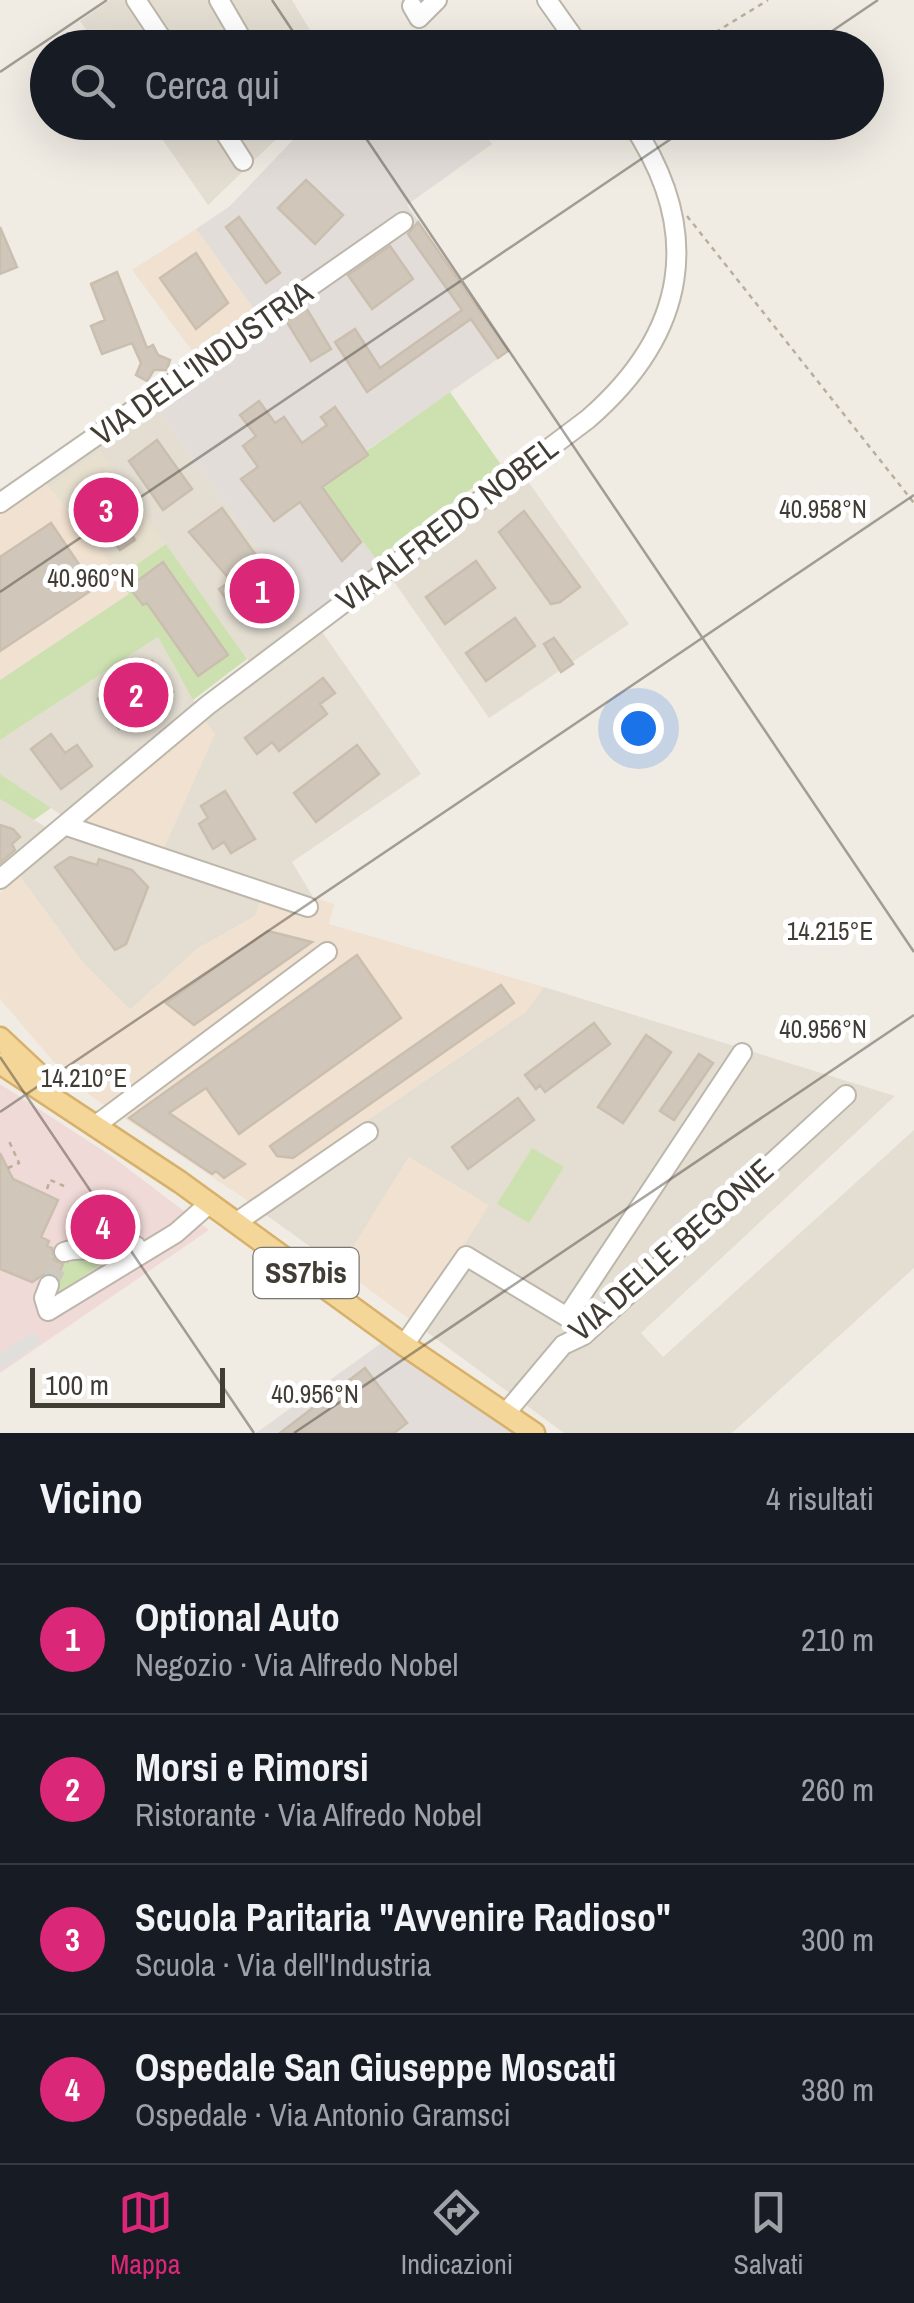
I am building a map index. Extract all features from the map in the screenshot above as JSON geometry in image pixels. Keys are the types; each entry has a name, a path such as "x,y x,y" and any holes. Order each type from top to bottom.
{"main road":[{"name":"SS7bis","path":"0,1038 88,1119"},
{"name":"SS7bis","path":"0,1063 210,1203 404,1345 534,1433"}],"street":[{"path":"136,0 156,30"},
{"path":"219,0 236,30"},
{"path":"412,6 418,18 438,0"},
{"path":"546,0 567,30"},
{"path":"230,140 244,161"},
{"name":"VIA ALFREDO NOBEL","path":"0,879 208,705 610,400 648,353 674,294 678,262 669,198 659,169 642,140"},
{"name":"VIA DELL'INDUSTRIA","path":"0,503 403,222"},
{"path":"67,826 308,907"},
{"path":"88,1119 327,952"},
{"path":"404,1345 466,1256 567,1317 742,1053"},
{"name":"VIA DELLE BEGONIE","path":"505,1414 563,1345 584,1335 846,1095"},
{"path":"237,1222 368,1132"},
{"path":"50,1285 44,1298 48,1311 194,1221 210,1203"},
{"path":"64,1252 129,1250 194,1221"}],"path":[{"path":"719,30 768,0"},
{"path":"669,198 696,222 796,357 914,503"},
{"path":"8,1141 19,1163 8,1168"},
{"path":"46,1189 50,1180 64,1186"}],"shaded area":[{"path":"110,0 292,0 310,30 87,30 80,21"},
{"path":"163,140 275,140 208,205"},
{"path":"293,140 489,140 492,144 407,205 509,351 320,483 382,567 310,621 145,392 257,313 196,229 230,206"},
{"path":"196,229 257,313 196,356 132,270"},
{"path":"145,392 310,621 252,666 166,544 119,577 90,534 34,470"},
{"path":"100,450 166,544 119,577 90,534 49,487"},
{"path":"34,470 90,534 130,594 0,680 0,494"},
{"path":"522,473 629,624 489,718 388,573"},
{"path":"318,626 421,774 292,862 313,897 268,882 255,916 197,949 130,1010 84,964 19,875 202,716"},
{"path":"158,637 198,708 67,819 0,774 0,740"},
{"path":"202,716 215,734 162,853 76,824"},
{"path":"0,799 52,831 0,875"},
{"path":"19,875 84,964 130,1010 197,949 255,916 268,882 334,904 329,924 544,987 525,1013 248,1201 91,1096 53,1061 0,999 0,893"},
{"path":"544,987 895,1096 641,1333 663,1357 914,1130 914,1268 732,1433 564,1433 416,1324 409,1157 340,1268 248,1202 524,1013"},
{"path":"0,1084 110,1155 209,1230 0,1373"},
{"path":"409,1157 489,1205 416,1324 340,1268"},
{"path":"34,1331 41,1343 0,1370 0,1354"},
{"path":"387,1339 526,1433 256,1433"}],"green space":[{"path":"450,392 502,466 376,559 320,484"},
{"path":"166,544 247,659 193,700 158,637 0,740 0,680 129,594 119,577"},
{"path":"0,774 51,808 34,820 0,799"},
{"path":"532,1148 564,1167 529,1223 497,1204"},
{"path":"67,1254 81,1254 100,1265 50,1299"}],"building":[{"path":"306,180 343,215 315,244 278,208"},
{"path":"239,217 280,273 266,283 226,227"},
{"path":"418,222 508,351 498,358 471,319 367,392 335,342 355,329 380,368 462,310 408,234"},
{"path":"0,227 17,267 0,274"},
{"path":"390,246 413,279 372,309 348,275"},
{"path":"196,253 228,303 196,329 160,278"},
{"path":"117,272 147,348 153,345 158,355 170,360 167,370 154,370 147,381 136,375 141,363 132,343 102,354 91,326 105,320 91,284"},
{"path":"305,306 331,349 311,361 285,319"},
{"path":"259,401 275,423 284,417 302,443 327,425 321,417 335,407 368,455 322,487 361,542 342,561 300,502 274,521 241,479 258,467 243,446 256,436 240,415"},
{"path":"157,440 192,489 163,510 129,461"},
{"path":"103,493 135,540 120,550 87,504"},
{"path":"222,508 286,597 265,612 253,596 234,610 219,589 231,581 189,532"},
{"path":"524,511 580,587 560,602 551,604 499,532"},
{"path":"51,523 95,588 0,651 0,557"},
{"path":"476,561 495,588 445,624 426,597"},
{"path":"163,562 228,655 198,676 147,603 143,605 129,587"},
{"path":"515,618 535,646 486,681 466,653"},
{"path":"554,638 573,664 561,672 544,644"},
{"path":"152,661 173,692 119,729 98,699"},
{"path":"323,678 335,693 320,704 327,714 279,751 272,742 257,754 245,738"},
{"path":"51,734 65,753 77,745 92,766 61,789 31,749"},
{"path":"357,745 379,774 316,822 294,793"},
{"path":"225,791 255,839 231,853 224,842 213,849 199,824 208,818 201,806"},
{"path":"0,825 13,829 20,837 12,844 15,850 0,863"},
{"path":"70,857 97,865 99,859 132,870 148,887 126,944 115,950 55,867"},
{"path":"268,931 312,942 194,1025 166,1003"},
{"path":"357,955 401,1018 239,1134 206,1088 169,1113 245,1164 224,1178 216,1171 212,1174 129,1118"},
{"path":"501,985 514,1003 293,1158 277,1156 270,1146"},
{"path":"594,1023 610,1044 545,1092 540,1085 536,1089 525,1075"},
{"path":"646,1035 671,1052 623,1123 598,1107"},
{"path":"699,1054 713,1063 674,1120 660,1111"},
{"path":"518,1098 534,1120 468,1169 452,1147"},
{"path":"0,1153 13,1179 58,1200 41,1237 49,1241 47,1246 52,1248 54,1260 63,1264 58,1276 46,1273 32,1282 0,1269"},
{"path":"365,1368 407,1423 394,1433 280,1433"}],"tunnel":[{"path":"49,1285 64,1252"}],"place":[{"name":"Scuola Paritaria \"Avvenire Radioso\"","path":"106,510"},
{"name":"Optional Auto","path":"262,591"},
{"name":"Morsi e Rimorsi","path":"136,695"},
{"name":"Ospedale San Giuseppe Moscati","path":"103,1227"}]}
